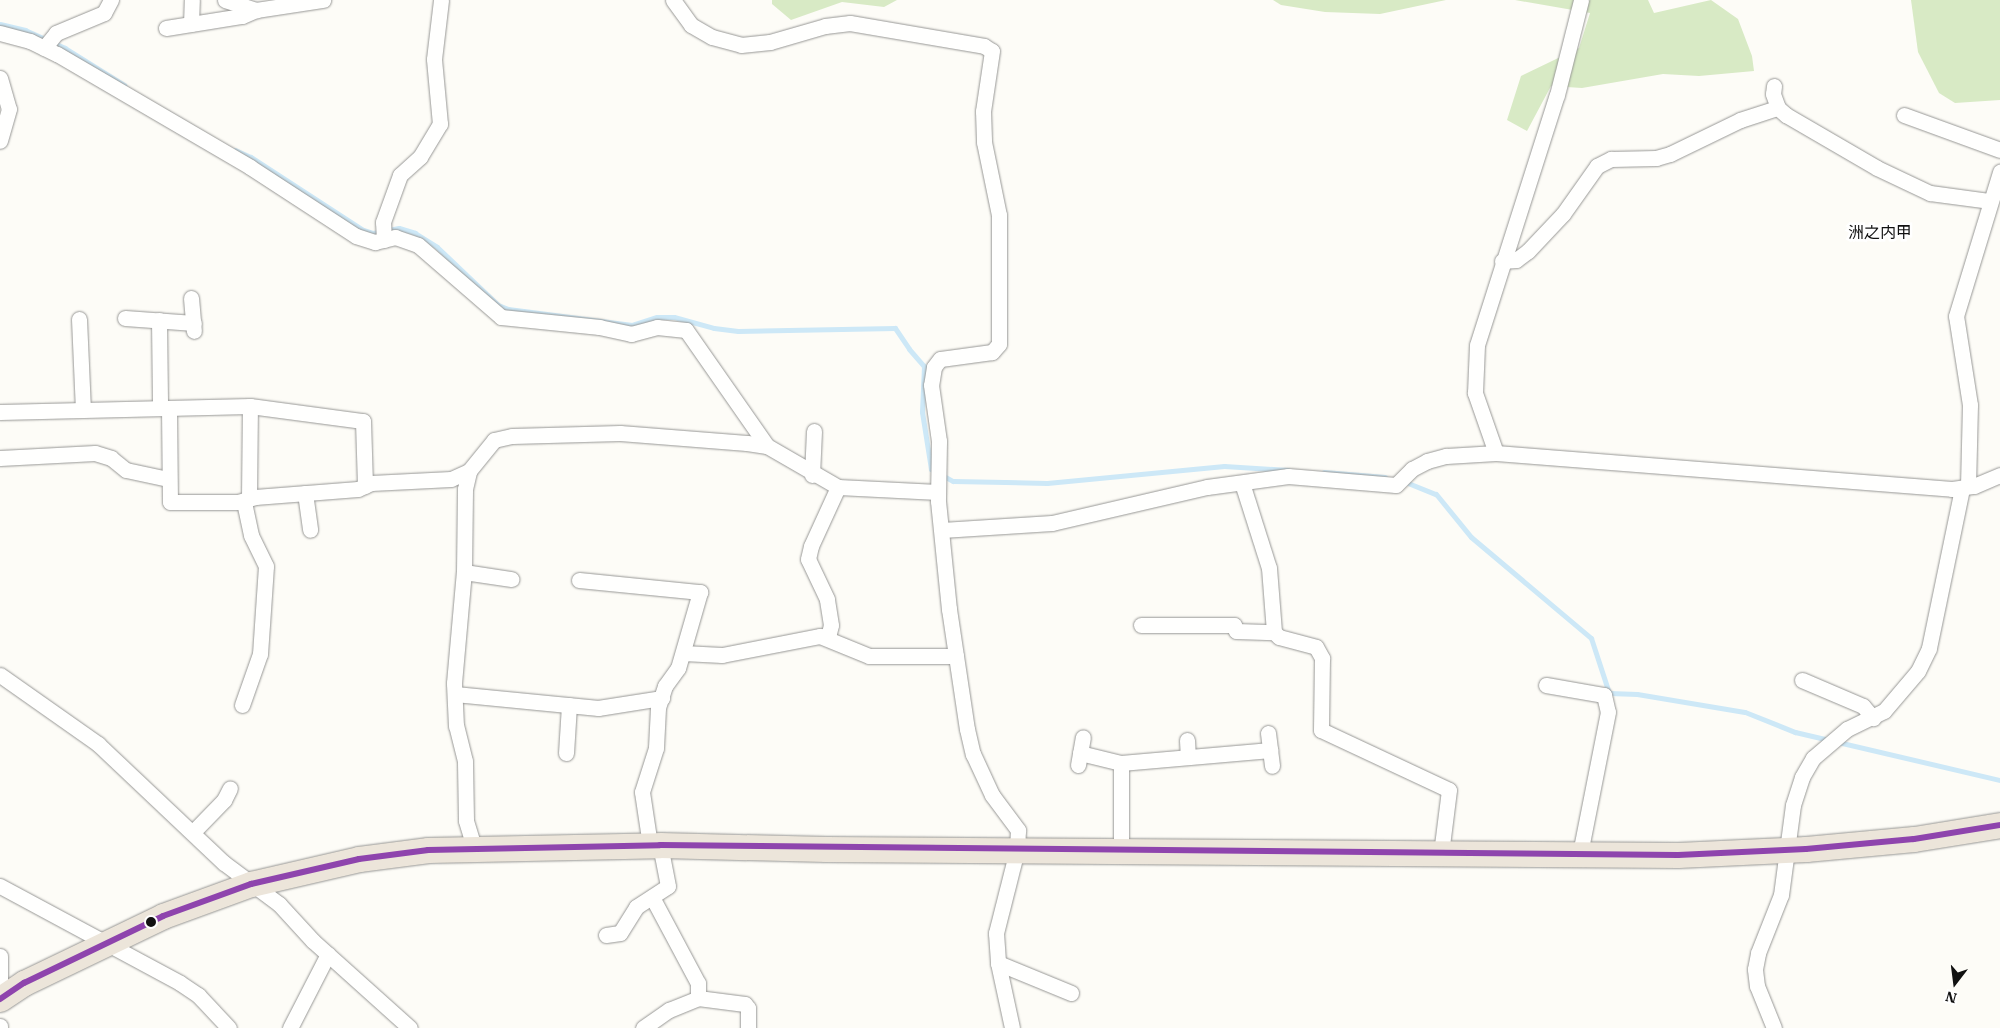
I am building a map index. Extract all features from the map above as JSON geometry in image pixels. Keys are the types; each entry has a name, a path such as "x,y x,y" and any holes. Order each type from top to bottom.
{"highway":[{"path":"0,999 24,984 164,916 251,884 360,859 474,847 655,845 1580,854 1786,850 1914,839 2000,825"}],"street":[{"path":"44,48 56,33 104,13 111,0"},
{"path":"191,24 192,0"},
{"path":"225,0 256,10"},
{"path":"166,28 242,16 256,10 323,0"},
{"path":"384,240 383,222 400,176 420,156 440,124 434,59 441,0"},
{"path":"673,0 691,25 712,37 740,45 770,42 825,26 850,23 984,46 992,52 983,111 984,142 999,215 999,344 992,352 940,359 934,367 931,385 939,441 938,492 956,656 973,754 992,795 1018,830 1017,850 996,933 998,963 1012,1028"},
{"path":"1496,453 1475,393 1474,369 1485,311 1557,96 1581,0"},
{"path":"0,32 44,48 250,167 356,236 374,242 395,237 418,245 501,317 599,327 631,334 657,327 686,330 692,335 767,446 812,475 838,487 938,492"},
{"path":"0,78 9,109 0,141"},
{"path":"1774,86 1773,94 1778,108 1834,145 1917,188 1930,193 1995,193"},
{"path":"1502,261 1516,260 1528,251 1562,214 1596,166 1611,159 1656,158 1670,154 1740,120 1778,108"},
{"path":"1904,115 2000,150"},
{"path":"1774,1028 1757,986 1756,969 1758,954 1781,895 1793,805 1802,777 1813,758 1847,729 1873,718 1905,690 1929,648 1965,487 1970,404 1956,316 2000,172"},
{"path":"125,318 159,320 194,327 191,298"},
{"path":"79,319 84,410"},
{"path":"159,320 170,502 247,500 358,489 365,486 450,479 469,471"},
{"path":"0,412 250,406 363,421 365,486"},
{"path":"242,705 260,654 266,566 251,535 247,500 250,406"},
{"path":"812,475 814,431"},
{"path":"474,847 466,820 464,761 456,726 455,694 464,572 465,489 469,471 494,440 512,436 620,433 767,446"},
{"path":"0,458 95,452 111,458 126,470 168,479"},
{"path":"942,530 1052,523 1206,487 1288,476 1396,485 1412,469 1427,461 1446,456 1496,453 1644,467 1674,465 1849,482 1965,487 2000,475"},
{"path":"1242,483 1269,568 1274,632 1279,637 1316,647 1322,658 1320,730 1449,790 1441,853"},
{"path":"828,637 832,625 827,599 808,559 811,546 838,487"},
{"path":"305,493 310,530"},
{"path":"464,572 511,579"},
{"path":"579,580 700,592 678,668 662,698 656,748 642,792 655,845 668,886 631,912 620,933 606,935"},
{"path":"1141,625 1234,625 1236,631 1274,632"},
{"path":"683,653 722,654 828,637 868,656 956,656"},
{"path":"0,676 98,744 224,863 279,904 328,954 410,1028"},
{"path":"1802,680 1863,706 1873,718"},
{"path":"1546,685 1604,695 1608,712 1580,854"},
{"path":"455,694 598,708 662,698"},
{"path":"566,753 569,705"},
{"path":"1268,733 1272,766"},
{"path":"1083,738 1079,759 1121,763 1270,750"},
{"path":"1187,740 1188,757"},
{"path":"1120,851 1121,763"},
{"path":"193,832 224,800 230,788"},
{"path":"0,886 109,942 198,995 229,1028"},
{"path":"652,897 698,983 698,998"},
{"path":"290,1028 328,954"},
{"path":"0,956 0,995"},
{"path":"998,963 1072,993"},
{"path":"643,1028 669,1010 698,998 745,1004 748,1008 748,1028"}],"green space":[{"path":"772,0 897,0 884,7 842,2 791,20 772,4"},
{"path":"1273,0 1446,0 1380,14 1325,12 1281,5"},
{"path":"1515,0 1648,0 1654,13 1711,0 1738,19 1752,56 1754,71 1699,76 1663,74 1582,88 1551,86 1527,131 1507,120 1521,76 1579,48 1590,13"},
{"path":"1911,0 2000,0 2000,100 1955,103 1939,93 1918,52"}],"waterway":[{"path":"0,24 25,30 65,48 124,85"},
{"path":"235,150 251,157 363,230 373,233 399,228 415,233 437,247 498,305 508,309 632,325 657,317 674,317 714,328 738,331 895,328 909,349 924,366 922,412 931,469 953,481 1047,483 1224,466 1288,470"},
{"path":"1324,472 1385,477"},
{"path":"1403,481 1436,494 1471,537 1591,638 1609,693 1637,694 1745,712 1795,732 2000,780"}],"transit line":[{"path":"0,999 24,983 163,916 251,884 359,859 428,850 660,845 1678,855 1806,849 1914,839 2000,825"}],"district":[{"name":"洲之内甲","path":"1880,232"}]}
